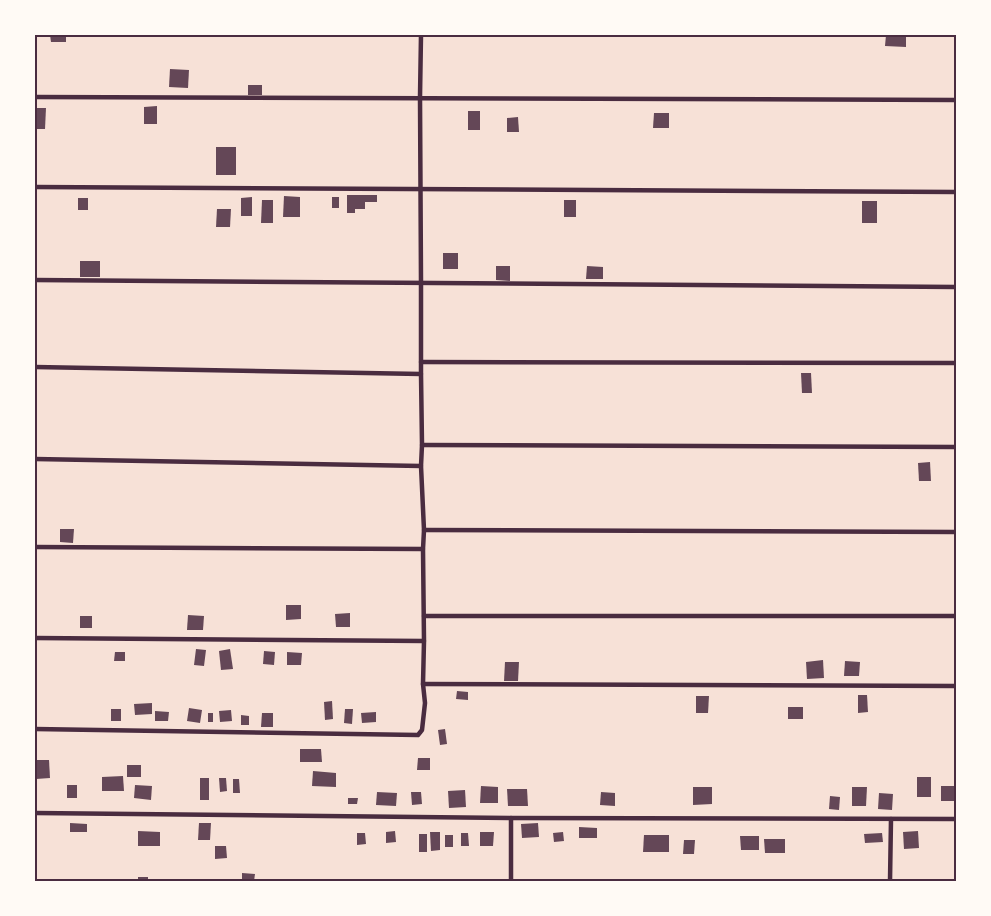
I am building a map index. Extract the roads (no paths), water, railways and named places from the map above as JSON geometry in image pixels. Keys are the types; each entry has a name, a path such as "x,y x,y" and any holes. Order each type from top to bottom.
{"street":[{"path":"35,729 418,735 422,730 425,703 423,684 424,530 421,466 421,35"},
{"path":"35,97 956,100"},
{"path":"35,186 956,192"},
{"path":"35,280 956,287"},
{"path":"421,362 956,363"},
{"path":"35,367 421,374"},
{"path":"422,445 956,447"},
{"path":"35,458 421,466"},
{"path":"424,530 956,532"},
{"path":"35,547 423,549"},
{"path":"424,616 956,616"},
{"path":"35,638 424,641"},
{"path":"423,684 956,686"},
{"path":"35,813 511,818 956,819"},
{"path":"511,818 511,881"},
{"path":"890,881 891,819"}]}
